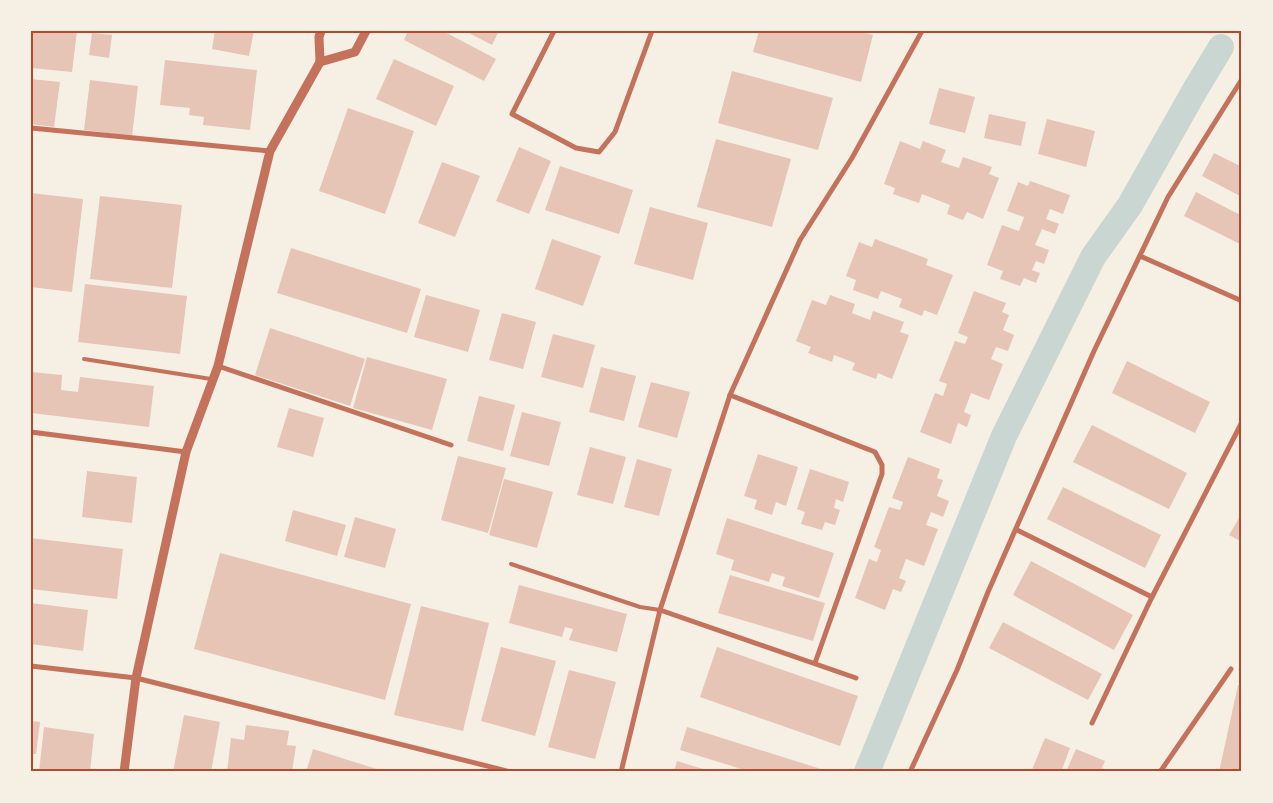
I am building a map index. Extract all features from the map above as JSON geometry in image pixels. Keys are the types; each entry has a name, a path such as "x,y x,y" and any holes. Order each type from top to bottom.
{"street":[{"path":"124,772 136,678 186,452 218,366 270,151 320,62 318,37 321,31"},
{"path":"320,62 355,52 366,31"},
{"path":"554,31 512,114 576,148 599,152 615,132 652,31"},
{"path":"621,772 660,610 730,395 800,240 852,158 922,31"},
{"path":"910,772 957,670 1094,351 1168,197 1242,79"},
{"path":"31,128 270,151"},
{"path":"1140,256 1242,301"},
{"path":"218,366 451,445"},
{"path":"730,395 875,452 882,465 882,474 815,663"},
{"path":"1092,723 1152,597 1242,422"},
{"path":"31,432 186,452"},
{"path":"1016,530 1152,597"},
{"path":"660,610 856,678"},
{"path":"31,666 136,678 511,772"},
{"path":"1160,772 1232,669"}],"lane":[{"path":"84,359 212,379"},
{"path":"511,564 640,607 660,610"}],"building":[{"path":"32,31 77,31 72,72 31,68"},
{"path":"215,31 254,31 249,56 212,49"},
{"path":"408,31 443,31 496,59 484,81 404,40"},
{"path":"465,31 499,31 492,45"},
{"path":"759,31 858,31 873,35 861,82 753,52"},
{"path":"92,33 112,35 109,58 89,55"},
{"path":"394,59 454,86 436,126 376,99"},
{"path":"165,60 257,70 250,130 203,125 204,117 189,115 190,108 160,105"},
{"path":"732,71 833,98 818,150 718,123"},
{"path":"31,79 60,82 54,127 31,124"},
{"path":"90,80 138,86 132,136 84,130"},
{"path":"939,88 975,97 965,133 929,124"},
{"path":"348,108 414,131 385,214 319,191"},
{"path":"989,114 1026,122 1021,146 984,138"},
{"path":"1047,119 1095,131 1086,167 1038,154"},
{"path":"716,139 791,159 772,227 697,207"},
{"path":"900,141 920,149 923,141 946,150 941,162 959,168 963,157 992,167 989,174 999,178 983,219 967,212 963,220 947,214 950,205 922,194 919,203 893,194 895,188 884,184"},
{"path":"519,147 551,161 529,214 496,201"},
{"path":"1214,153 1242,167 1242,197 1202,176"},
{"path":"442,162 480,176 455,237 418,223"},
{"path":"560,166 633,190 619,234 545,210"},
{"path":"1030,181 1070,195 1063,214 1050,209 1046,219 1059,224 1055,234 1042,229 1035,245 1049,250 1044,264 1036,261 1032,270 1040,273 1036,283 1024,278 1020,286 1000,279 1003,271 987,265 1002,225 1019,231 1024,217 1007,211 1018,182 1028,186"},
{"path":"1196,192 1242,216 1242,245 1184,216"},
{"path":"31,193 83,199 72,292 31,287"},
{"path":"100,196 182,205 172,288 90,279"},
{"path":"650,207 708,223 693,280 634,264"},
{"path":"552,239 601,256 583,306 535,289"},
{"path":"875,239 928,259 926,265 953,275 937,315 924,310 922,316 899,307 902,299 881,291 878,299 853,290 856,280 846,276 859,242 872,247"},
{"path":"291,248 421,289 407,333 277,293"},
{"path":"85,284 187,296 180,354 78,342"},
{"path":"974,291 1006,303 1002,312 1009,315 1003,330 1014,335 1008,351 996,347 991,359 1003,364 989,400 971,393 964,412 971,415 967,427 958,423 951,444 920,432 935,393 943,396 947,384 939,381 955,341 965,344 968,337 958,333"},
{"path":"426,295 480,310 468,352 414,337"},
{"path":"830,295 855,304 852,313 870,320 873,311 904,322 900,332 909,335 892,379 878,373 876,379 852,370 855,363 834,355 832,362 808,353 811,347 796,341 812,300 826,305"},
{"path":"502,313 536,322 523,369 489,360"},
{"path":"270,328 365,359 350,406 255,375"},
{"path":"553,334 595,345 583,388 541,377"},
{"path":"367,357 447,379 432,430 353,408"},
{"path":"1127,361 1210,402 1195,433 1112,393"},
{"path":"601,367 636,376 624,421 589,412"},
{"path":"31,372 62,375 61,390 78,392 80,377 154,386 149,427 31,413"},
{"path":"651,382 690,392 677,438 638,427"},
{"path":"479,396 515,405 503,451 467,441"},
{"path":"289,408 324,418 313,457 277,447"},
{"path":"522,412 561,422 549,466 510,456"},
{"path":"1092,425 1187,473 1169,509 1073,462"},
{"path":"590,447 626,457 613,504 577,495"},
{"path":"758,454 798,467 786,506 776,502 772,515 754,509 757,500 744,496"},
{"path":"458,456 506,468 488,533 441,520"},
{"path":"908,457 940,469 937,478 943,480 937,496 949,501 943,517 931,512 926,525 938,529 924,566 906,559 899,578 906,581 901,592 893,589 885,610 855,598 869,559 877,562 881,550 874,547 889,507 900,510 903,502 892,498"},
{"path":"637,459 672,469 659,516 624,507"},
{"path":"810,469 849,482 843,502 836,499 834,508 840,510 835,525 825,522 822,530 801,524 805,512 797,509"},
{"path":"87,471 137,477 132,523 82,517"},
{"path":"504,479 553,492 537,548 489,535"},
{"path":"1063,487 1161,535 1145,568 1047,519"},
{"path":"293,510 346,525 337,556 285,541"},
{"path":"1242,513 1242,542 1229,535"},
{"path":"355,517 396,529 385,568 344,557"},
{"path":"727,518 834,553 819,598 782,586 785,577 772,573 769,582 731,570 734,560 716,554"},
{"path":"31,538 123,549 117,599 31,589"},
{"path":"220,553 411,604 385,700 194,649"},
{"path":"1031,561 1133,615 1114,650 1013,595"},
{"path":"730,575 825,603 813,641 718,613"},
{"path":"519,585 627,614 617,652 569,640 573,629 565,627 562,637 509,623"},
{"path":"31,603 88,610 83,651 31,644"},
{"path":"421,606 489,623 463,731 394,715"},
{"path":"1003,622 1102,674 1088,700 989,648"},
{"path":"501,647 556,661 535,736 481,721"},
{"path":"717,647 858,696 840,746 700,697"},
{"path":"569,670 616,682 595,759 548,747"},
{"path":"1238,685 1242,686 1242,772 1219,772"},
{"path":"184,715 220,722 211,772 173,772"},
{"path":"31,721 40,722 36,754 31,754"},
{"path":"246,725 289,731 287,745 296,746 292,772 227,772 231,738 244,740"},
{"path":"44,727 94,734 90,772 39,772"},
{"path":"687,727 821,769 820,772 751,772 680,750"},
{"path":"1045,738 1070,748 1061,772 1031,772"},
{"path":"313,749 380,770 380,772 306,772"},
{"path":"1076,749 1105,761 1100,772 1066,772"},
{"path":"677,761 709,771 709,772 674,772"}],"waterway":[{"path":"867,772 1004,436 1093,257 1130,205 1221,47"}]}
